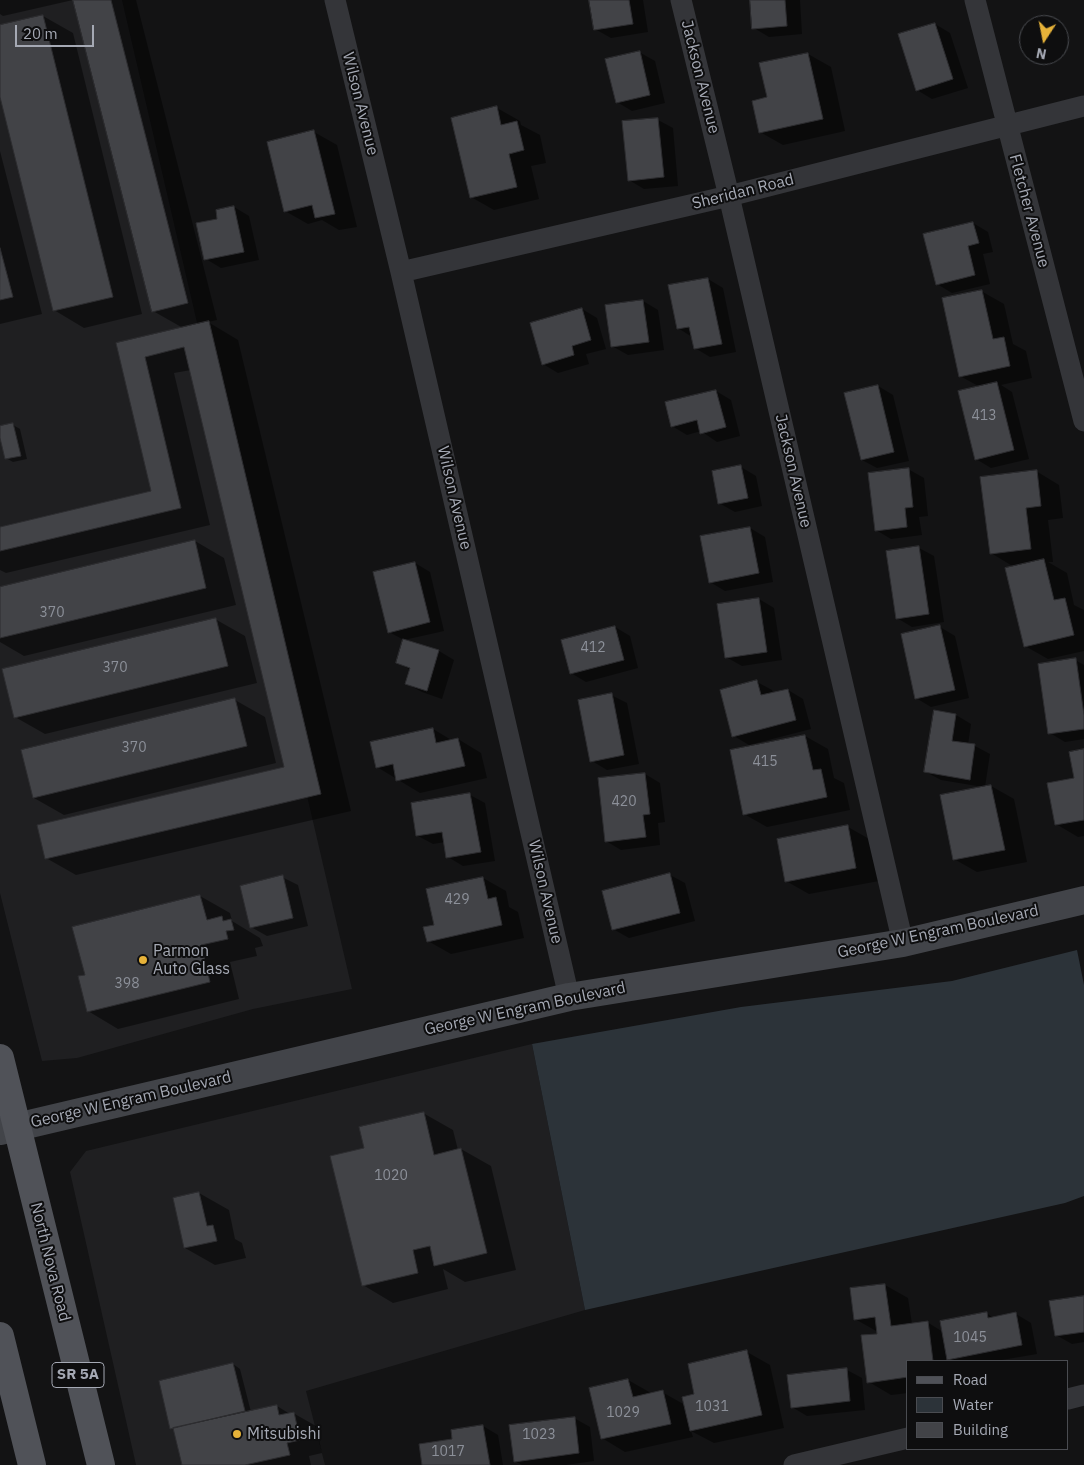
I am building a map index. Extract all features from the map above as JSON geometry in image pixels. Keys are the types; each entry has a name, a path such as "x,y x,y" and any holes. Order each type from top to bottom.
{"main road":[{"name":"George W Engram Boulevard","path":"9,1129 569,997 903,943 1084,900"},
{"name":"North Nova Road","path":"0,1058 9,1129 101,1465"},
{"path":"0,1336 32,1465"}],"street":[{"name":"Wilson Avenue","path":"335,0 401,272 569,997"},
{"name":"Jackson Avenue","path":"681,0 729,196 903,943"},
{"name":"Fletcher Avenue","path":"975,0 1006,126 1084,421"},
{"name":"Sheridan Road","path":"401,272 729,196 1084,106"},
{"path":"1069,1399 1084,1395"},
{"path":"794,1465 818,1462 906,1439"}],"shaded area":[{"path":"0,0 122,0 352,989 253,1009 77,1058 42,1061 0,893"},
{"path":"532,1044 585,1310 306,1391 325,1465 136,1465 70,1172 86,1151"}],"water":[{"path":"1077,950 1084,985 1084,1196 1065,1203 585,1310 532,1044 741,1007 952,981"}],"building":[{"path":"73,0 111,0 188,303 152,312"},
{"path":"589,0 629,0 633,24 594,30"},
{"path":"750,0 785,0 787,26 752,29"},
{"path":"43,15 113,297 53,311 0,97 0,25"},
{"path":"935,23 953,79 916,91 898,34"},
{"path":"640,51 650,95 616,103 605,59"},
{"path":"808,53 823,119 759,133 752,101 767,97 759,63"},
{"path":"497,106 501,125 517,121 524,150 509,154 517,187 470,198 451,118"},
{"path":"658,118 664,177 628,181 622,121"},
{"path":"314,130 335,214 315,218 312,205 284,212 267,142"},
{"path":"234,206 244,252 204,260 196,223 217,219 216,210"},
{"path":"973,222 979,243 968,246 975,275 936,285 923,234"},
{"path":"0,248 13,297 0,300"},
{"path":"708,278 722,344 694,349 689,327 677,329 668,285"},
{"path":"982,290 993,339 1004,337 1010,366 959,377 942,298"},
{"path":"643,300 649,342 611,347 605,305"},
{"path":"582,308 591,340 572,346 574,355 542,365 530,323"},
{"path":"209,321 321,794 45,859 37,825 284,767 184,347 145,357 181,508 0,551 0,527 151,491 116,343"},
{"path":"997,382 1014,450 975,460 958,391"},
{"path":"878,385 894,452 861,460 844,393"},
{"path":"716,390 726,427 700,434 697,420 671,427 665,402"},
{"path":"13,423 21,456 5,459 0,438 0,426"},
{"path":"741,465 748,498 718,504 712,471"},
{"path":"909,468 913,507 905,508 907,527 875,531 868,473"},
{"path":"1037,470 1041,506 1026,508 1031,549 990,554 980,477"},
{"path":"750,527 759,573 709,583 700,536"},
{"path":"195,540 206,588 0,638 0,587"},
{"path":"919,546 929,614 896,619 886,551"},
{"path":"1044,559 1054,600 1065,598 1074,635 1024,647 1005,568"},
{"path":"415,562 430,622 388,633 373,572"},
{"path":"759,598 767,652 725,658 717,604"},
{"path":"216,618 228,666 14,718 2,669"},
{"path":"940,625 955,690 915,699 901,634"},
{"path":"615,626 624,660 570,674 561,640"},
{"path":"403,639 439,650 427,691 405,684 410,668 396,663"},
{"path":"1076,658 1084,715 1084,729 1048,734 1038,664"},
{"path":"757,680 761,695 788,689 796,720 732,737 720,690"},
{"path":"612,693 624,755 590,762 578,700"},
{"path":"235,698 247,746 33,798 21,750"},
{"path":"934,710 956,714 952,741 975,744 970,780 924,772"},
{"path":"433,728 436,743 458,738 465,766 396,781 393,764 376,768 370,742"},
{"path":"805,735 813,770 821,769 827,797 743,815 730,750"},
{"path":"1084,749 1084,820 1055,825 1047,783 1074,778 1069,752"},
{"path":"645,773 650,814 643,815 646,837 605,842 598,778"},
{"path":"991,785 1005,850 953,860 940,795"},
{"path":"470,793 481,852 446,858 442,832 416,836 411,803"},
{"path":"848,825 856,868 785,882 777,839"},
{"path":"670,873 680,913 612,930 602,891"},
{"path":"283,875 293,918 250,928 240,886"},
{"path":"483,877 488,899 496,897 502,925 427,942 423,927 434,925 426,889"},
{"name":"Parmon Auto Glass","path":"200,895 207,920 222,916 223,921 231,919 234,930 226,931 228,939 201,945 210,982 87,1012 78,976 85,975 72,927"},
{"path":"424,1112 434,1155 461,1148 487,1253 434,1266 430,1246 413,1250 418,1273 362,1286 330,1156 364,1148 359,1127"},
{"path":"199,1192 207,1226 213,1225 217,1241 184,1248 173,1198"},
{"path":"885,1284 891,1326 928,1321 933,1360 906,1360 906,1377 867,1383 861,1335 877,1334 875,1317 854,1320 850,1288"},
{"path":"1084,1296 1084,1332 1055,1336 1049,1301"},
{"path":"987,1312 988,1318 1016,1312 1022,1345 947,1360 940,1321"},
{"path":"747,1350 762,1415 690,1431 682,1397 694,1394 688,1364"},
{"path":"233,1363 245,1411 170,1429 159,1381"},
{"path":"847,1368 850,1401 791,1408 787,1375"},
{"path":"628,1379 633,1397 663,1390 671,1424 601,1439 589,1388"},
{"name":"Mitsubishi","path":"277,1405 279,1415 294,1412 300,1440 287,1443 290,1455 245,1465 182,1465 173,1428"},
{"path":"575,1417 579,1453 514,1462 509,1425"},
{"path":"483,1425 490,1465 422,1465 419,1444 452,1439 451,1430"}],"place":[{"name":"Parmon Auto Glass","path":"143,960"},
{"name":"Mitsubishi","path":"237,1434"}]}
